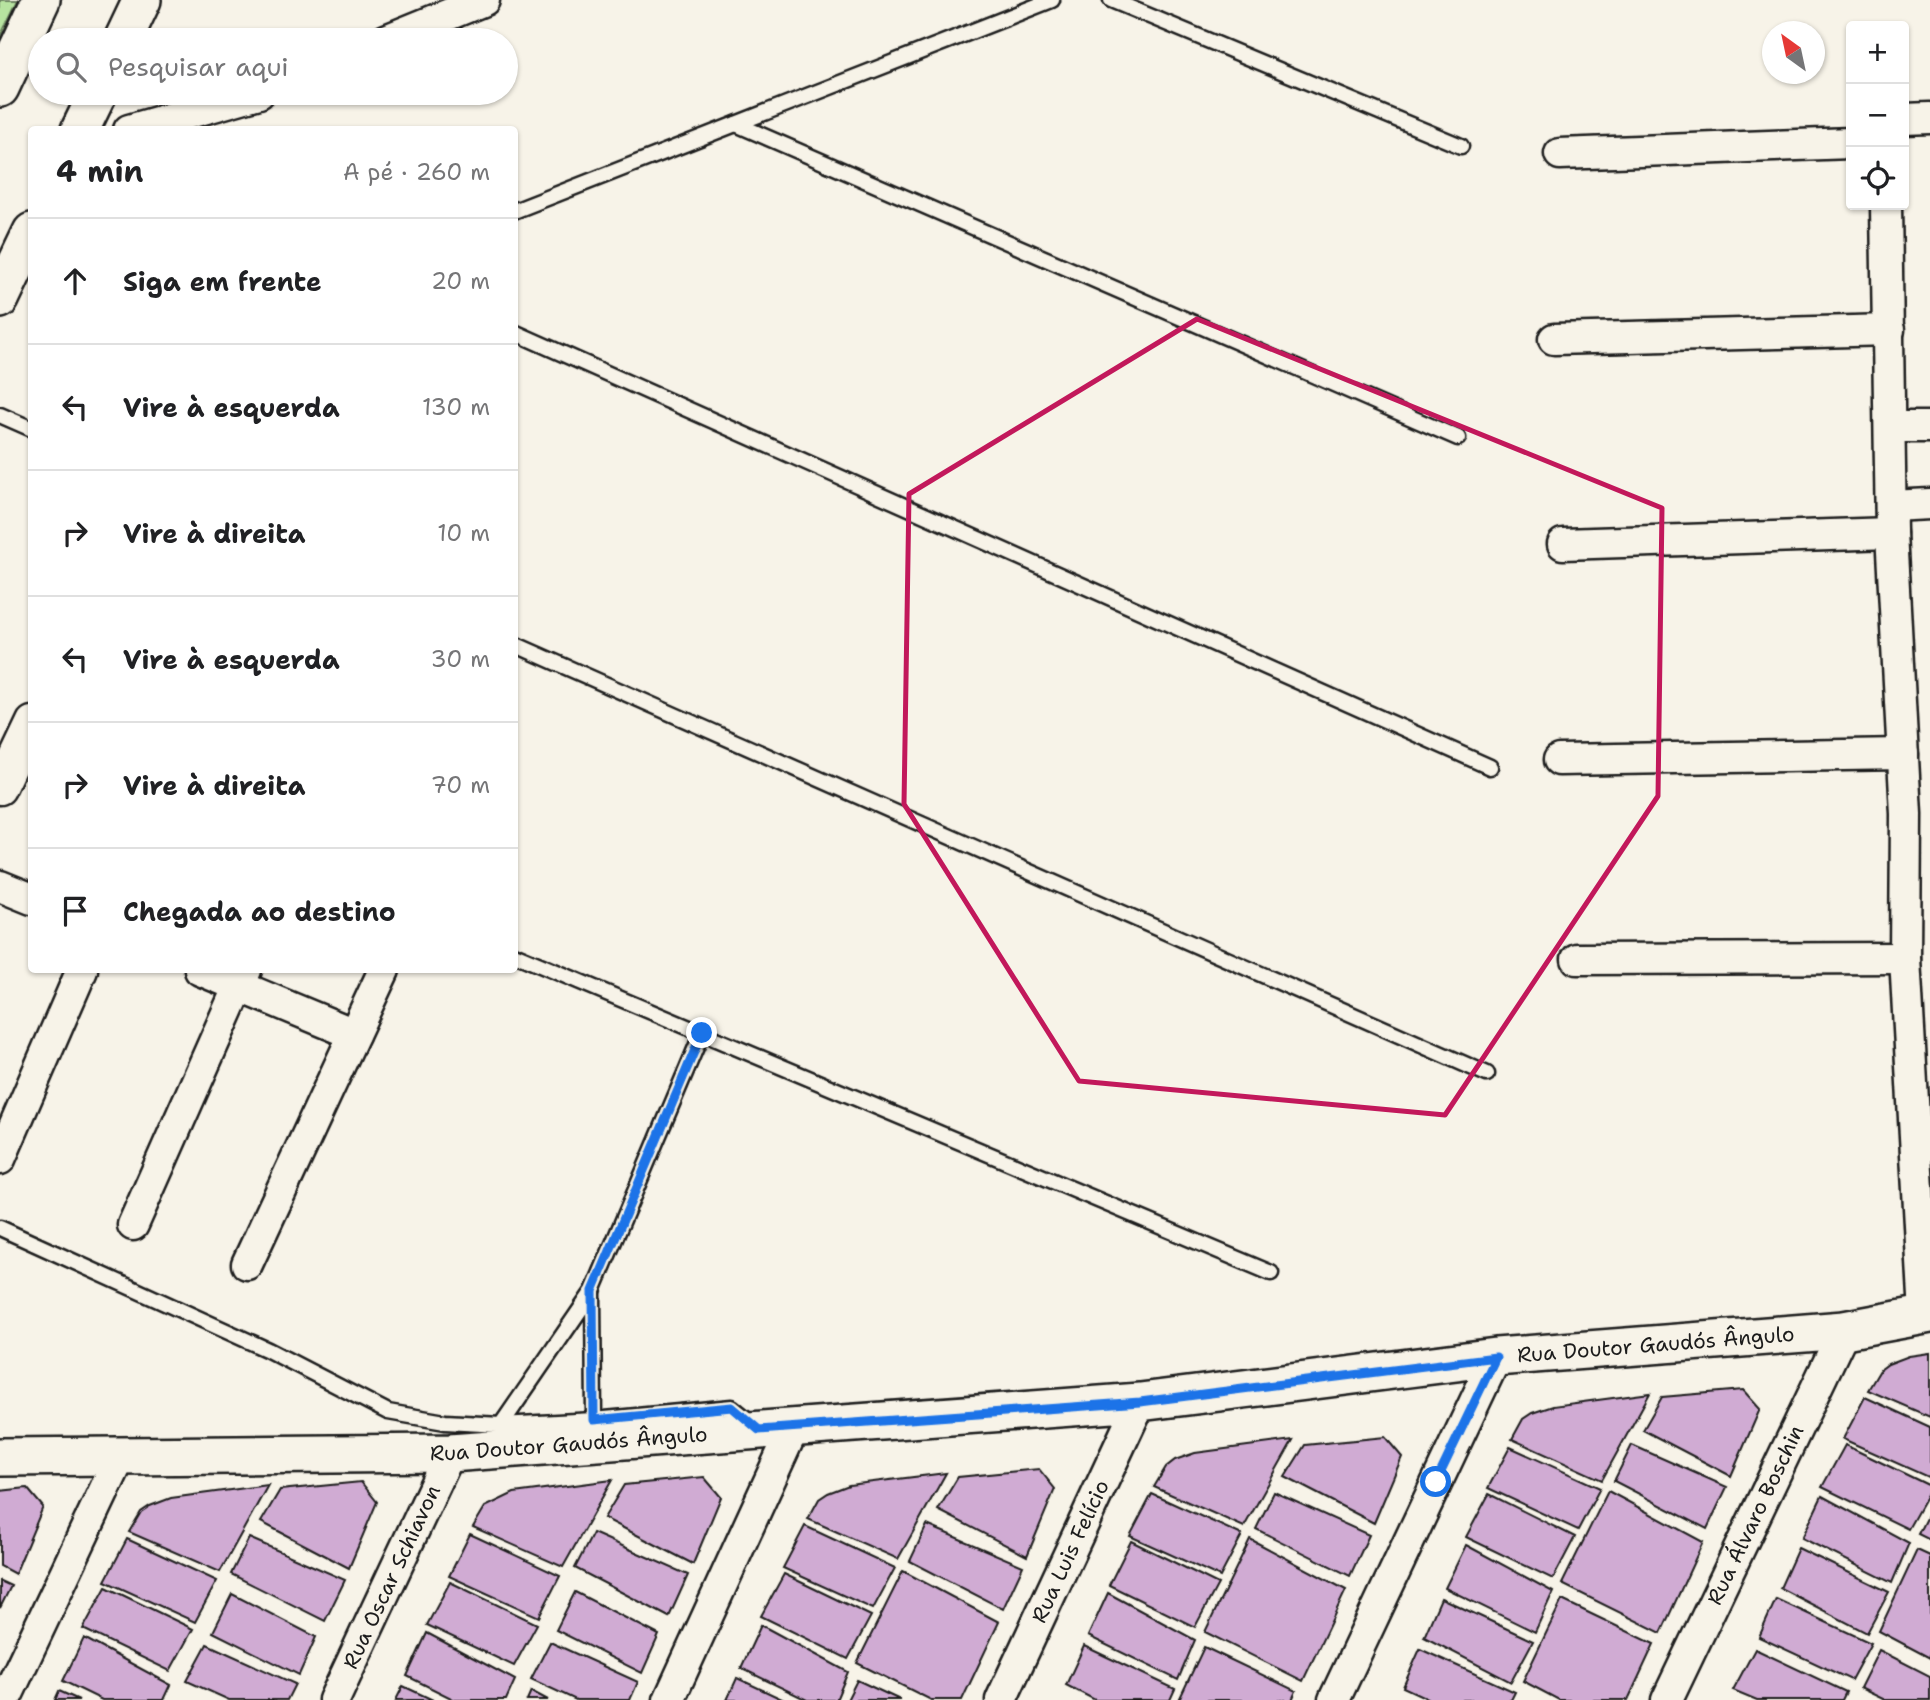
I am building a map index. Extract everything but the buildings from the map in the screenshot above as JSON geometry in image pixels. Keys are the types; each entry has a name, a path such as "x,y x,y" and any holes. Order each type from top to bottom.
{"street":[{"path":"0,88 41,0"},
{"path":"129,28 142,0"},
{"path":"415,28 484,0"},
{"path":"82,126 92,105"},
{"path":"143,126 217,105"},
{"path":"1909,119 1930,118"},
{"path":"1560,154 1846,144"},
{"path":"1886,210 1891,519 1903,754 1918,814 1905,958 1927,1315"},
{"path":"0,299 28,240"},
{"path":"1554,339 1888,330"},
{"path":"1890,427 1930,426"},
{"path":"1563,544 1891,519 1930,504"},
{"path":"0,789 28,730"},
{"path":"1559,760 1903,754"},
{"path":"0,886 28,897"},
{"path":"1577,958 1905,958"},
{"path":"0,1159 81,973"},
{"path":"216,973 242,978 354,1034"},
{"path":"247,1264 383,973"},
{"path":"133,1225 242,978"},
{"name":"Rua Doutor Gaudós Ângulo","path":"0,1457 450,1453 1140,1402 1496,1357 1844,1330 1927,1315"},
{"name":"Rua Álvaro Boschin","path":"1667,1700 1844,1330"},
{"path":"1334,1700 1496,1357"},
{"name":"Rua Luis Felício","path":"1002,1700 1140,1402"},
{"path":"669,1700 776,1428"},
{"name":"Rua Oscar Schiavon","path":"334,1700 450,1453"},
{"path":"5,1700 121,1455"}],"lane":[{"path":"518,209 1052,0"},
{"path":"1111,0 1461,146"},
{"path":"736,124 1458,438"},
{"path":"518,334 1490,767"},
{"path":"0,415 28,427"},
{"path":"518,646 1487,1074"},
{"path":"518,956 1272,1273"},
{"path":"501,1425 593,1291 702,1033"},
{"path":"0,1228 268,1350 388,1412 445,1422 501,1425 594,1420 732,1407 776,1428"},
{"path":"593,1291 594,1420"}],"highlighted area":[{"path":"1197,319 1662,508 1658,796 1445,1115 1079,1081 904,804 909,494"}],"green space":[{"path":"0,0 18,0 0,37"}],"route":[{"path":"702,1033 593,1291 594,1420 732,1407 759,1430 1140,1402 1496,1357 1436,1482"}]}
